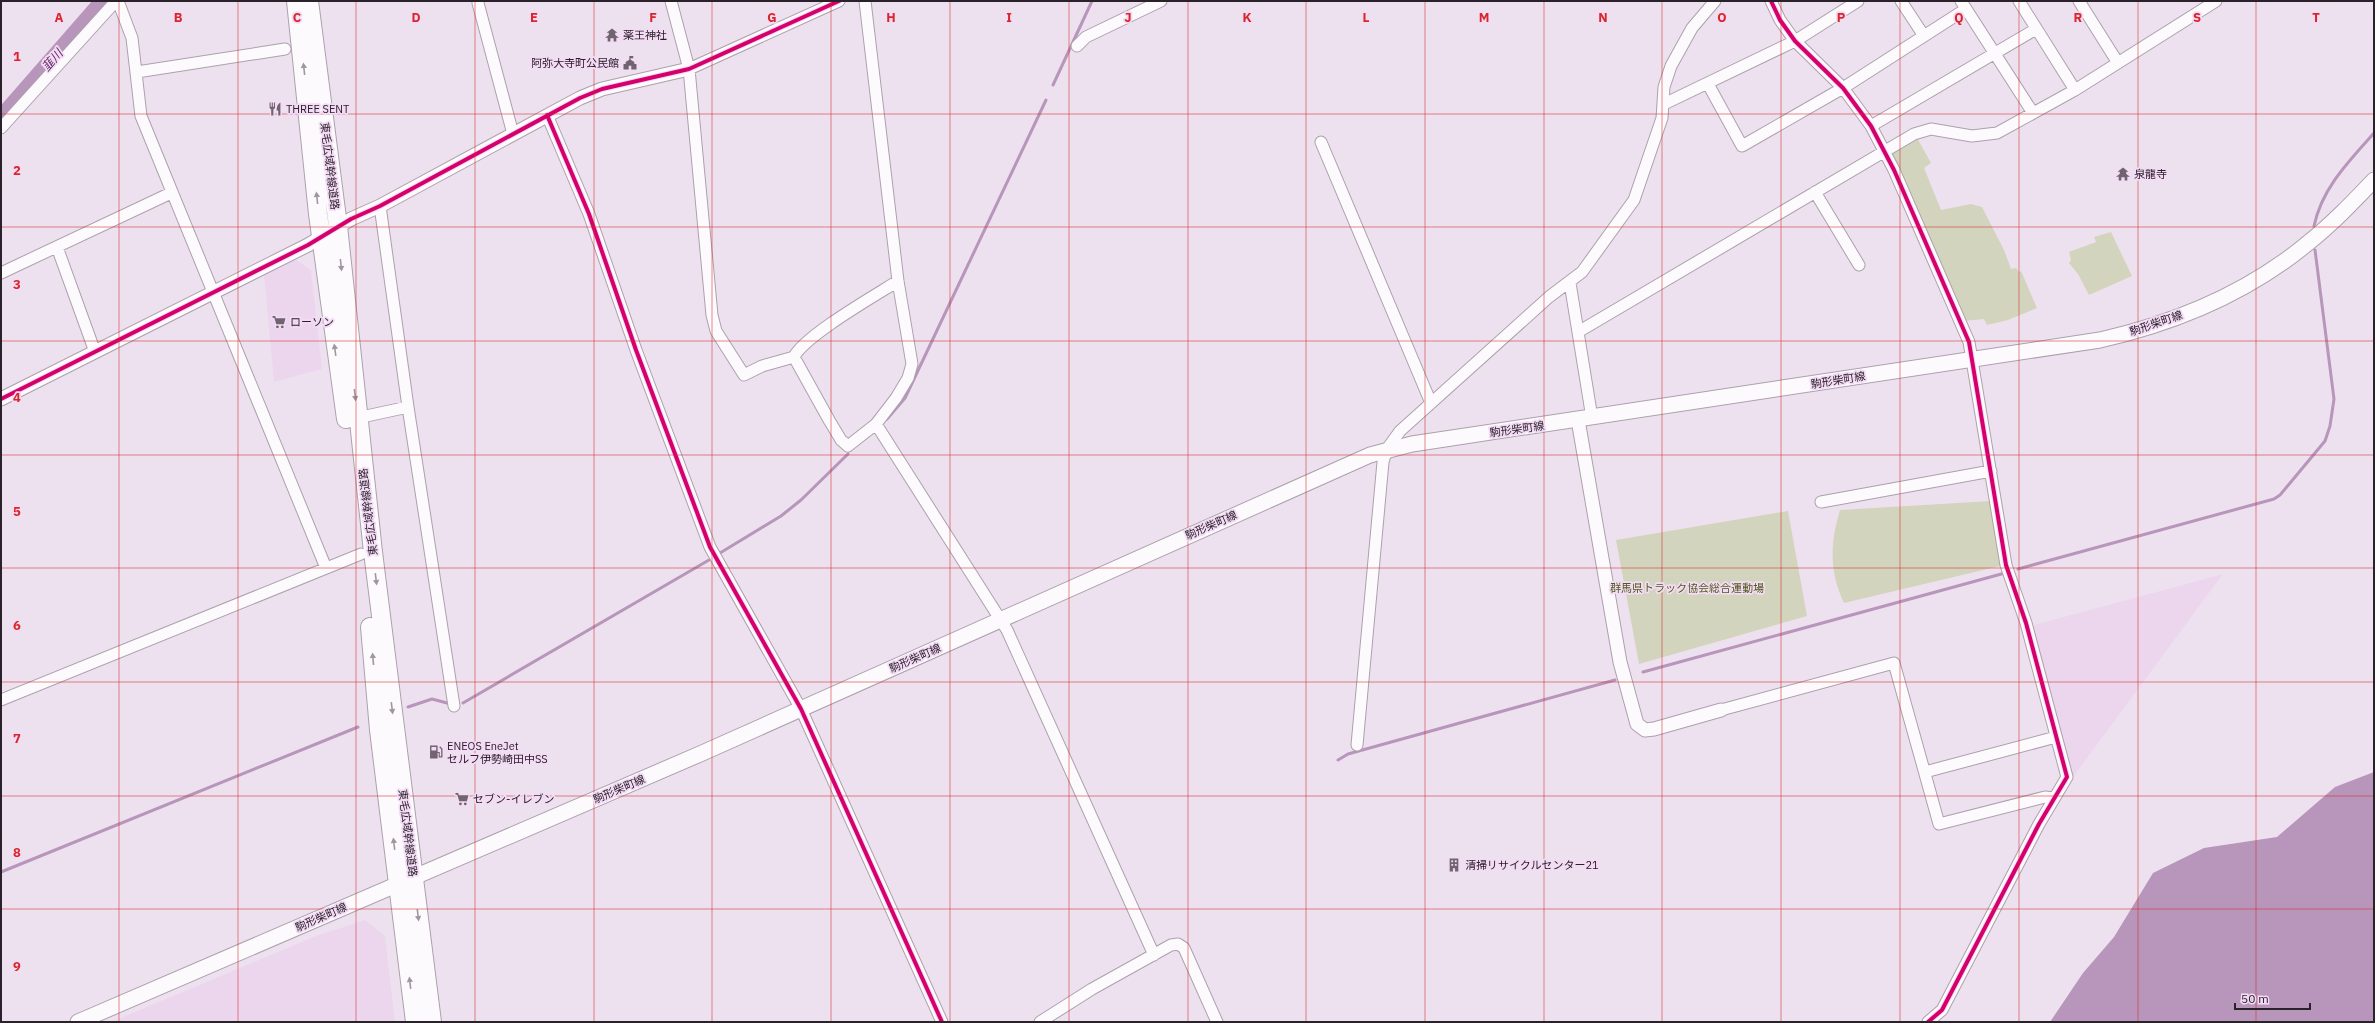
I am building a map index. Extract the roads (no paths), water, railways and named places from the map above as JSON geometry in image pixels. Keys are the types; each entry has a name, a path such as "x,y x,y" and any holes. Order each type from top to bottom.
{"highway":[{"name":"東毛広域幹線道路","path":"296,1 321,237 346,423 361,554 379,730 432,1022"},
{"name":"東毛広域幹線道路","path":"309,1 338,226 406,879 415,1022"}],"main road":[{"name":"駒形柴町線","path":"78,1022 801,709 1283,492 1387,449 2119,336 2155,325 2210,303 2269,272 2307,245 2350,206 2374,180"}],"street":[{"path":"1,128 117,1 129,25 137,72 141,116 171,193 214,292 326,568"},
{"path":"670,1 689,69 712,315 716,331 744,375 762,366 794,357 799,348 815,335 898,281"},
{"path":"1,399 321,237 338,226 380,206 580,98 602,89 689,69 839,1"},
{"path":"794,357 841,440 848,446 876,424 896,398 908,378 912,364 898,281 865,1"},
{"path":"1077,46 1086,37 1161,1"},
{"path":"1357,745 1382,462 1387,449 1400,431 1550,297 1570,283 1582,272 1634,200 1656,139 1664,104 1664,87 1671,66 1692,28 1716,1"},
{"path":"1771,1 1780,20 1795,41 1843,88 1871,126 1885,151 1969,342 2006,565 2026,623 2067,777 2053,798 1942,1010 1928,1022"},
{"path":"1664,104 1795,41 1858,1"},
{"path":"1901,1 1924,36"},
{"path":"2019,1 2075,90"},
{"path":"2079,1 2118,63"},
{"path":"1578,332 1885,151 1926,129 1935,129 1972,136 1991,135 2075,90 2216,1"},
{"path":"478,3 513,134"},
{"path":"1708,84 1742,146 1843,88 1924,36 1964,5 2033,113"},
{"path":"1871,126 1996,54 2036,29"},
{"path":"137,72 285,49"},
{"path":"547,115 589,214 636,350 710,547 801,709 942,1022"},
{"path":"1321,142 1431,403"},
{"path":"1816,192 1858,265"},
{"path":"1,273 171,193"},
{"path":"380,206 408,407 454,706"},
{"path":"57,247 95,352"},
{"path":"1570,283 1578,332 1585,419 1620,662 1637,724 1643,729 1654,729 1894,663 1939,824 2045,797 2053,798"},
{"path":"357,418 408,407"},
{"path":"876,424 1000,619 1154,955"},
{"path":"1821,502 1990,471"},
{"path":"1,700 361,554"},
{"path":"1925,772 2056,737"},
{"path":"1040,1022 1092,989 1171,945 1178,944 1184,948 1217,1022"}],"waterway":[{"name":"韮川","path":"1,119 104,1"},
{"path":"1053,85 1092,1"},
{"path":"887,419 905,398 1046,100"},
{"path":"2314,226 2323,199 2330,187 2346,165 2374,133"},
{"path":"2018,569 2274,499 2280,495 2325,441 2330,426 2334,399 2315,250"},
{"path":"720,553 781,516 801,500 848,454"},
{"path":"463,703 709,560"},
{"path":"1643,672 2005,573"},
{"path":"1338,760 1348,754 1615,680"},
{"path":"408,707 432,699 447,703"},
{"path":"1,872 358,727"}],"place":[{"name":"薬王神社","path":"612,35"},
{"name":"阿弥大寺町公民館","path":"630,63"},
{"name":"THREE SENT","path":"275,109"},
{"name":"泉龍寺","path":"2123,174"},
{"name":"ローソン","path":"279,322"},
{"name":"ENEOS EneJet セルフ伊勢崎田中SS","path":"436,752"},
{"name":"セブン-イレブン","path":"462,799"},
{"name":"清掃リサイクルセンター21","path":"1454,865"}],"park label":[{"name":"群馬県トラック協会総合運動場","path":"1687,588"}]}
